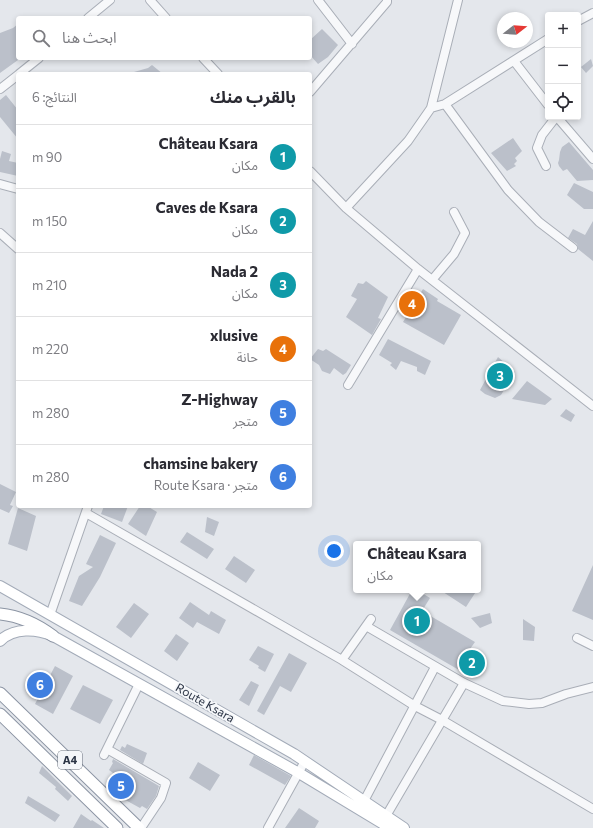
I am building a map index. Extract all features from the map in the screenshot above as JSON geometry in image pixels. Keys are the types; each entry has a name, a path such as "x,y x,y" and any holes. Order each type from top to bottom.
{"highway":[{"path":"0,614 17,617 30,622 53,636"},
{"name":"A4","path":"0,693 140,828"},
{"name":"A4","path":"0,714 117,828"}],"main road":[{"name":"Route Ksara","path":"0,586 305,761 386,822 404,828"},
{"name":"Route Ksara","path":"0,641 8,635 22,631 38,631 53,636 299,773 362,805"}],"street":[{"path":"90,16 110,0"},
{"path":"150,0 164,16"},
{"path":"318,0 352,44"},
{"path":"312,90 352,44 387,2 387,0"},
{"path":"346,208 408,141 431,108 458,0"},
{"path":"581,19 593,12"},
{"path":"431,108 445,104 545,41"},
{"path":"21,72 36,60"},
{"path":"205,60 216,72"},
{"path":"514,61 545,101"},
{"path":"0,89 16,76"},
{"path":"445,104 508,190 539,222 573,248"},
{"path":"546,166 537,148 542,135 554,120"},
{"path":"560,120 593,158"},
{"path":"312,173 346,208 418,269 593,406"},
{"path":"0,184 16,188"},
{"path":"432,280 454,254 466,233 454,212"},
{"path":"0,233 16,247"},
{"path":"348,385 418,269"},
{"path":"50,615 87,509 342,660 415,706 442,720 593,809"},
{"path":"342,660 369,622 435,667 464,684 503,701 529,704 542,703 566,694 593,687"},
{"path":"577,638 593,646"},
{"path":"362,805 435,667"},
{"path":"139,684 105,752 166,783 161,798 140,828"},
{"path":"386,822 442,720 464,684"},
{"path":"268,828 305,761"}],"building":[{"path":"16,26 16,60 18,60 0,73 0,33"},
{"path":"322,29 338,45 328,57 318,64 312,57 312,38"},
{"path":"591,59 593,66 586,73 581,67"},
{"path":"152,65 161,72 134,72 148,68"},
{"path":"6,95 16,108 16,137 0,117 0,100"},
{"path":"513,138 522,151 515,158 517,161 514,164 516,166 507,171 491,153"},
{"path":"569,142 593,170 593,180 577,181 567,169 563,171 559,166 558,163 562,147"},
{"path":"2,151 11,154 9,161 16,163 16,176 0,172 0,159"},
{"path":"574,183 593,192 593,209 584,209 567,195"},
{"path":"593,221 593,261 578,249 577,244 568,238 573,229 585,235"},
{"path":"366,281 388,297 378,318 381,319 372,335 346,317 357,299 351,296 358,283 363,284"},
{"path":"423,289 438,299 437,301 461,315 444,345 403,322"},
{"path":"388,339 431,361 425,375 417,371 417,367 401,361 396,370 390,365 392,363 379,355"},
{"path":"318,349 323,351 326,349 351,365 343,375 334,368 330,374 322,371 319,365 312,360 312,356"},
{"path":"498,357 515,372 501,395 495,398 480,390"},
{"path":"527,381 552,399 545,405 512,399"},
{"path":"566,409 575,415 571,422 560,416"},
{"path":"0,484 16,492 10,505 13,506 9,513 0,509"},
{"path":"18,508 36,516 27,551 8,544"},
{"path":"103,508 127,508 122,522 101,514"},
{"path":"139,508 150,508 157,512 146,536 128,524"},
{"path":"207,517 219,522 214,536 205,532"},
{"path":"187,532 214,549 207,559 180,542"},
{"path":"100,535 116,543 100,577 82,606 69,601 79,576 93,567 86,564"},
{"path":"234,556 255,570 246,583 225,569"},
{"path":"593,565 593,620 572,611"},
{"path":"410,593 422,593 430,598 422,611 475,642 470,649 485,658 474,677 460,668 459,670 390,630"},
{"path":"445,593 475,593 466,607"},
{"path":"190,602 209,615 211,611 226,620 219,634 197,622 193,628 179,618"},
{"path":"134,603 149,614 131,638 116,627"},
{"path":"490,613 492,623 480,628 471,618"},
{"path":"523,619 535,627 534,641 523,640"},
{"path":"176,634 189,643 177,661 164,651"},
{"path":"258,646 274,654 265,672 249,660"},
{"path":"289,653 307,663 291,692 280,686 264,715 257,711"},
{"path":"55,666 73,676 53,714 35,704"},
{"path":"251,681 259,685 249,706 239,700"},
{"path":"83,685 113,700 100,724 70,709"},
{"path":"127,744 147,753 143,764 120,750 122,746 125,748"},
{"path":"254,755 291,776 285,785 249,765"},
{"path":"113,759 159,786 156,796 147,809 142,806 140,808 120,797 107,782 113,773 109,770 113,763"},
{"path":"198,762 220,775 210,791 189,778"},
{"path":"42,766 72,796 68,801 55,789 56,787 39,773"},
{"path":"28,796 60,815 55,822 25,803"},
{"path":"299,808 319,821 315,828 285,828"},
{"path":"81,814 91,821 92,820 104,828 73,828"}],"place":[{"name":"xlusive","path":"412,304"},
{"name":"Nada 2","path":"500,376"},
{"name":"Château Ksara","path":"417,621"},
{"name":"Caves de Ksara","path":"472,663"},
{"name":"chamsine bakery","path":"40,685"},
{"name":"Z-Highway","path":"121,786"}]}
